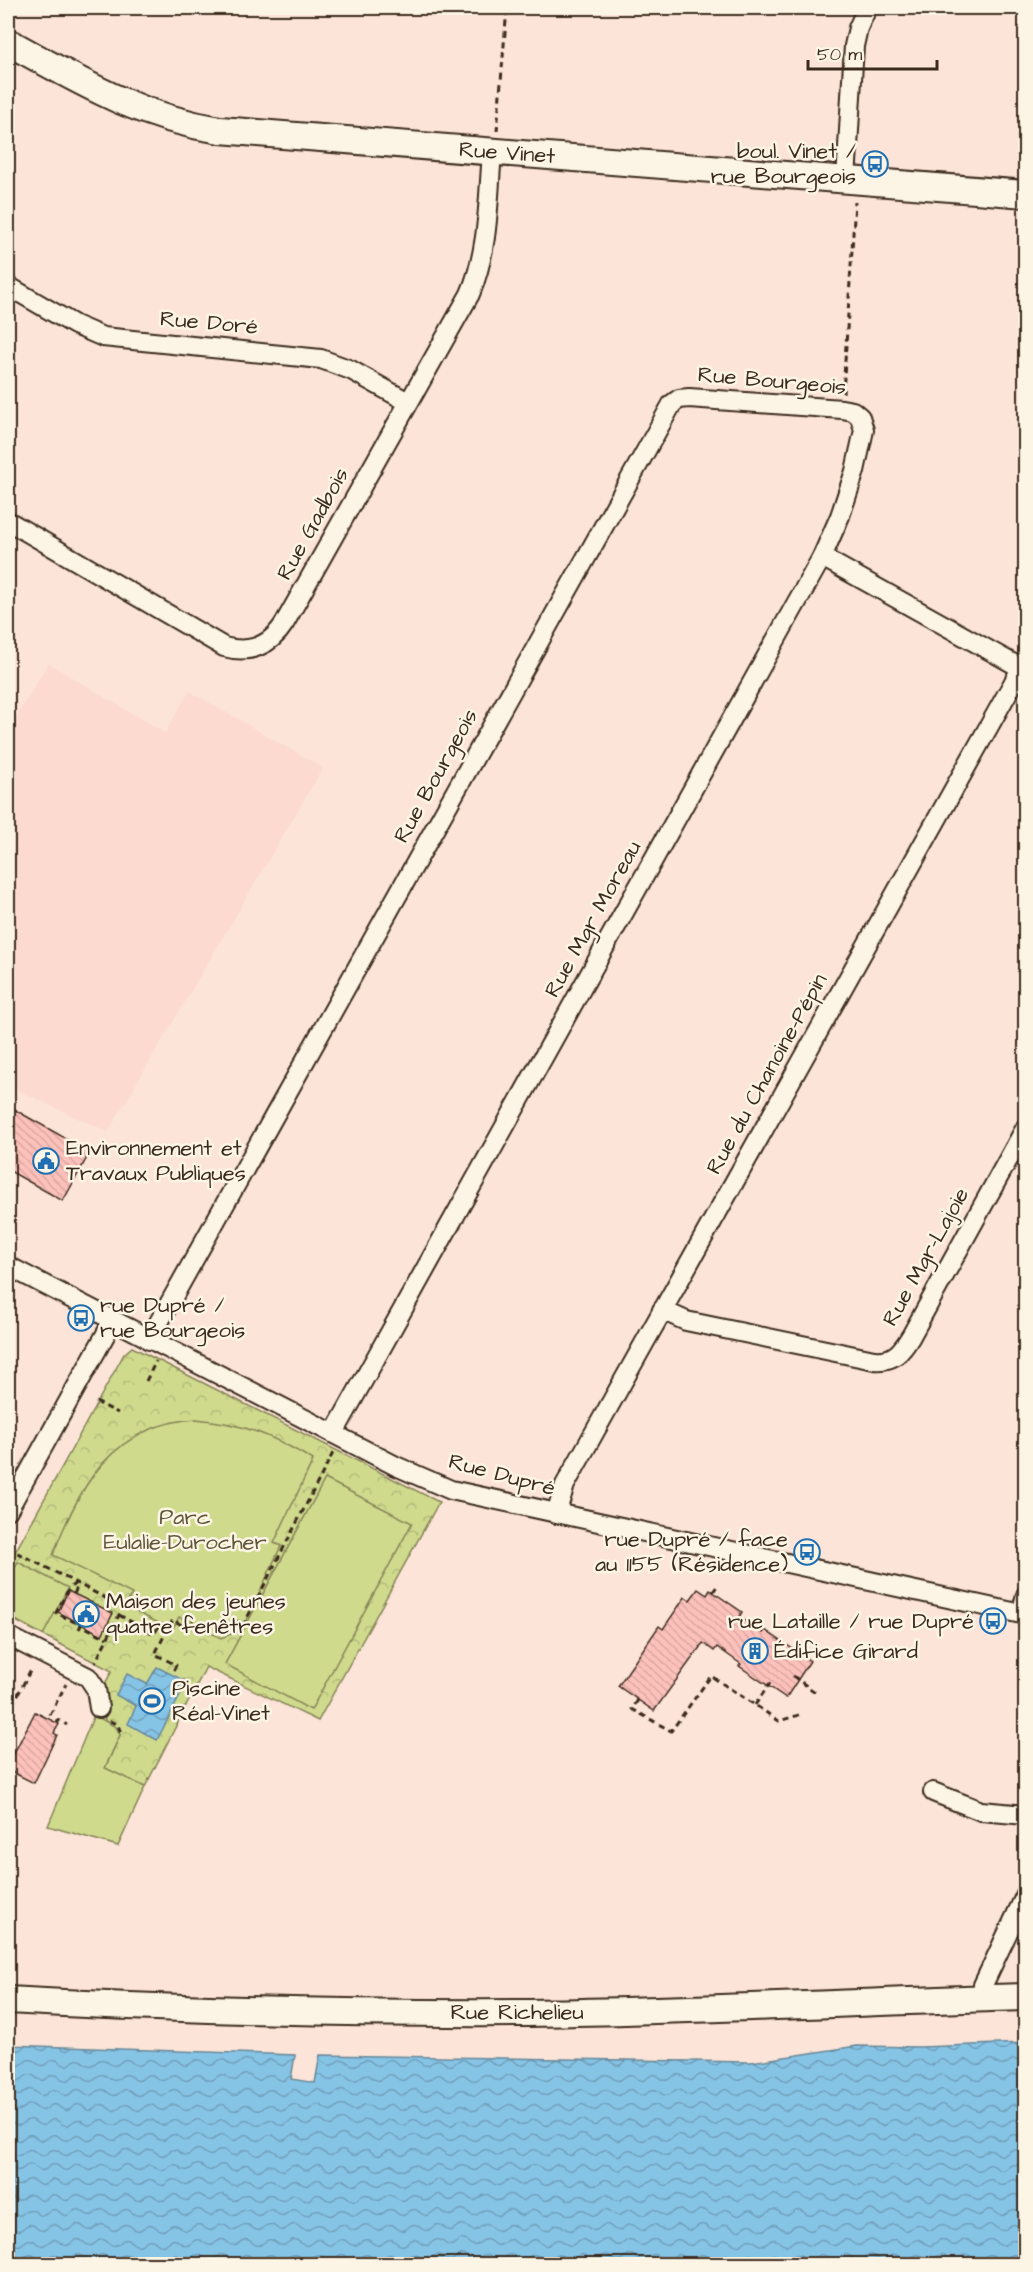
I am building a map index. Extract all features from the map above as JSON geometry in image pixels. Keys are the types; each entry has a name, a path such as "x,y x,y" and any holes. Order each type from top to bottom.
{"street":[{"path":"850,188 854,46 858,28 867,8"},
{"name":"Rue Vinet","path":"8,42 106,95 143,111 181,123 240,132 492,152 850,188 1026,194"},
{"name":"Rue Gadbois","path":"8,521 224,646 244,650 257,647 275,636 284,624 464,305 479,270 486,227 492,152"},
{"name":"Rue Doré","path":"8,286 75,325 104,337 321,359 351,370 408,402"},
{"name":"Rue Bourgeois","path":"149,1340 672,404 679,399 689,398 769,403 849,410 860,417"},
{"name":"Rue Mgr Moreau","path":"335,1441 822,557 840,516 855,471 864,430 860,417"},
{"path":"822,557 1023,664"},
{"name":"Rue du Chanoine-Pépin","path":"556,1515 565,1485 1023,664"},
{"name":"Rue Mgr-Lajoie","path":"662,1310 686,1321 874,1360 895,1357 911,1336 1026,1127"},
{"name":"Rue Dupré","path":"8,1266 335,1441 451,1490 556,1515 1023,1615"},
{"path":"8,1510 113,1321"},
{"path":"1023,1615 1026,1595"},
{"path":"8,1636 88,1677 96,1689 104,1715"},
{"path":"933,1792 981,1811 1026,1815"},
{"path":"981,1998 983,1985 1026,1894"},
{"name":"Rue Richelieu","path":"8,2000 136,2007 333,2012 531,2013 1026,1996"}],"path":[{"path":"492,152 497,129 507,8"},
{"path":"843,394 850,188"},
{"path":"146,1381 158,1357"},
{"path":"96,1402 117,1413"},
{"path":"235,1621 245,1625 321,1475 335,1441"},
{"path":"321,1475 327,1477"},
{"path":"8,1548 123,1607 94,1664"},
{"path":"74,1594 77,1584"},
{"path":"77,1584 69,1588 56,1612 80,1627 107,1638"},
{"path":"713,1592 717,1586"},
{"path":"119,1615 154,1634 160,1624 168,1628"},
{"path":"172,1674 176,1665 155,1654 173,1620 188,1628 193,1620"},
{"path":"8,1714 30,1671"},
{"path":"638,1700 632,1709 671,1731 711,1676 779,1721 799,1715"},
{"path":"794,1676 815,1692"},
{"path":"50,1715 67,1681"},
{"path":"755,1705 770,1683"},
{"path":"104,1715 118,1725 122,1736"},
{"path":"57,1723 58,1720 67,1725"}],"shaded area":[{"path":"48,663 165,733 189,691 323,768 108,1132 8,1086 8,731"}],"green space":[{"name":"Parc Eulalie-Durocher","path":"132,1347 439,1502 318,1721 206,1667 145,1787 105,1768 120,1735 116,1727 105,1721 102,1689 112,1671 8,1617 8,1565 124,1354"},
{"path":"196,1419 243,1427 285,1444 313,1460 274,1543 281,1546 242,1630 221,1638 179,1617 172,1630 125,1606 132,1594 53,1555 75,1505 88,1483 104,1463 122,1446 143,1433 167,1423"},
{"path":"325,1479 412,1523 311,1710 225,1664"},
{"path":"18,1562 68,1588 43,1635 8,1616 8,1581"},
{"path":"94,1715 116,1727 120,1735 105,1768 145,1787 118,1846 48,1826"}],"water":[{"name":"Piscine Réal-Vinet","path":"157,1667 187,1682 157,1740 128,1724 136,1706 116,1695 127,1674 147,1684"},
{"path":"1025,2043 1025,2264 8,2264 8,2045 295,2055 291,2079 315,2083 320,2055 751,2062 857,2046 920,2047"}],"building":[{"name":"Environnement et Travaux Publiques","path":"8,1106 90,1152 63,1201 8,1170"},
{"name":"Édifice Girard","path":"698,1589 707,1595 710,1590 742,1612 739,1617 763,1633 765,1630 810,1661 786,1698 739,1666 741,1664 717,1647 714,1651 703,1643 654,1711 618,1686 659,1626 663,1629 685,1597 690,1600"},
{"path":"68,1591 113,1613 102,1635 58,1612"},
{"path":"35,1712 59,1724 54,1733 57,1735 34,1783 8,1770 8,1765"}],"place":[{"name":"boul. Vinet / rue Bourgeois","path":"875,164"},
{"name":"Environnement et Travaux Publiques","path":"46,1161"},
{"name":"rue Dupré / rue Bourgeois","path":"81,1318"},
{"name":"rue Dupré / face au 1155 (Résidence)","path":"807,1552"},
{"name":"Maison des jeunes quatre fenêtres","path":"86,1614"},
{"name":"rue Lataille / rue Dupré","path":"993,1621"},
{"name":"Édifice Girard","path":"755,1651"},
{"name":"Piscine Réal-Vinet","path":"152,1701"}]}
